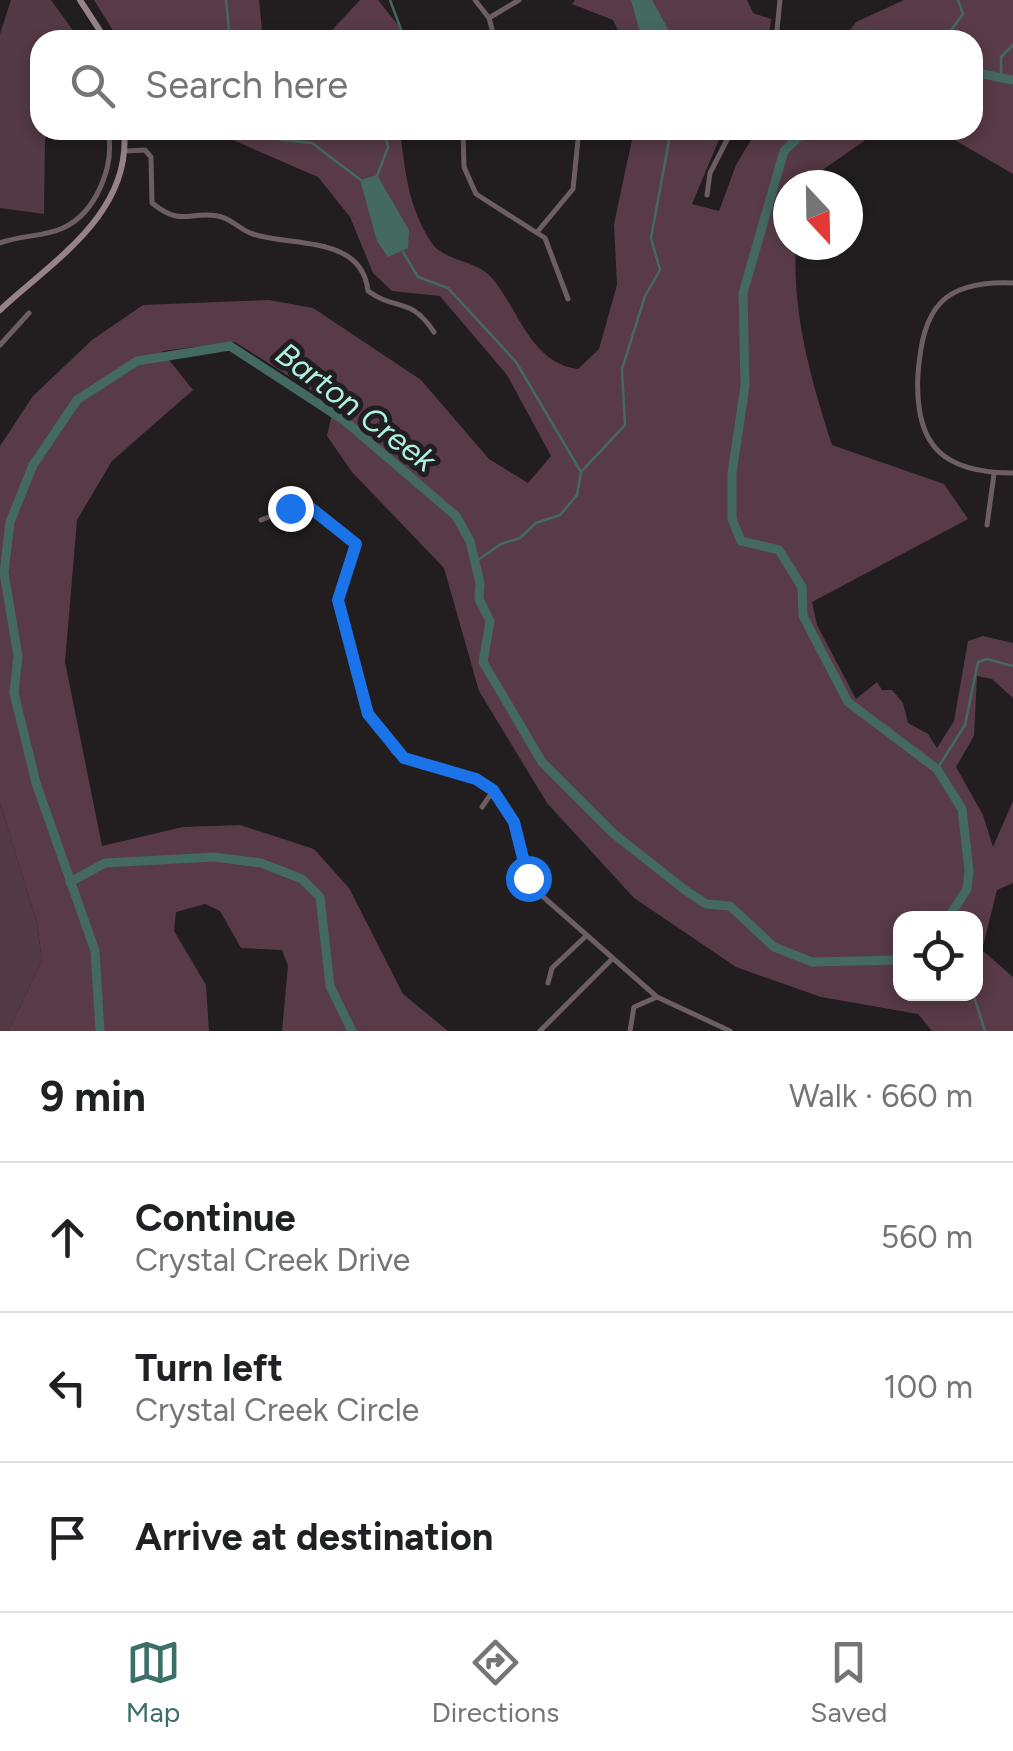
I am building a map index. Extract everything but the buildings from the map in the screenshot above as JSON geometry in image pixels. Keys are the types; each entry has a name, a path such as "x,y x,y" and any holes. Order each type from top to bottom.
{"street":[{"path":"80,0 100,30"},
{"path":"475,0 489,18 492,30"},
{"path":"489,18 519,0"},
{"path":"777,30 780,0"},
{"path":"0,243 60,230 84,212 102,183 109,158 108,140"},
{"path":"0,310 97,221 119,184 124,140"},
{"path":"463,140 464,167 476,194 538,231 550,248 568,299"},
{"path":"538,231 573,189 578,140"},
{"path":"707,195 710,173 727,140"},
{"path":"125,151 145,150 151,157 152,203 164,212 182,220 218,216 256,235 332,249 356,260 366,274 368,290 378,298 408,305 434,332"},
{"path":"1013,283 992,282 956,290 934,310 921,334 917,409 928,442 957,465 1013,474"},
{"path":"0,345 29,313"},
{"path":"987,525 994,473"},
{"path":"261,520 290,508 312,509 356,544 338,600 368,714 404,758 476,779 493,790 514,822 528,878 585,937 657,996 730,1031"},
{"path":"482,806 493,790"},
{"path":"548,983 552,968 585,937"},
{"path":"540,1031 611,960"},
{"path":"630,1031 634,1007 657,996"}],"shaded area":[{"path":"11,0 51,0 73,30 30,30 30,140 45,140 44,214 0,208 0,34"},
{"path":"94,0 259,0 262,30 113,30"},
{"path":"360,0 378,0 402,30 332,30"},
{"path":"575,0 747,0 753,13 771,19 769,30 618,30 613,20 572,4"},
{"path":"631,0 652,0 668,30 639,30"},
{"path":"904,0 1013,0 1013,174 955,140 983,140 983,30 850,30 856,22"},
{"path":"233,140 401,140 412,202 431,242 443,253 485,271 537,346 562,365 578,369 599,349 617,285 614,224 632,140 719,140 692,204 719,211 736,165 751,140 865,140 822,170 773,170 773,260 796,260 800,321 832,445 944,484 968,519 812,602 817,625 856,699 877,682 882,690 892,690 903,703 908,723 928,734 937,748 954,721 968,641 983,636 1013,643 1013,698 992,679 977,676 974,736 956,767 983,815 993,847 1013,801 1013,883 997,890 983,946 983,911 893,911 893,1001 983,1001 983,951 1013,977 1013,1031 932,1031 918,1014 821,997 736,967 634,898 547,803 479,691 444,568 352,472 327,436 334,405 235,342 162,351 193,390 112,461 77,520 65,662 102,846 183,827 240,825 314,849 349,888 403,994 448,1031 282,1031 288,966 282,950 241,948 220,911 205,904 176,912 174,931 206,985 209,1031 8,1031 42,961 37,923 0,803 0,446 33,396 92,340 143,305 269,300 313,308 421,380 489,459 528,483 551,456 507,375 440,296 392,291 373,273 350,217 318,177"},
{"path":"377,175 409,230 408,248 388,257 377,241 360,180"},
{"path":"0,803 37,923 42,961 8,1031 0,1031"}],"waterway":[{"path":"226,0 229,30"},
{"path":"390,0 401,30"},
{"path":"951,30 963,14 958,0"},
{"path":"1001,76 1001,57 1013,45"},
{"name":"Barton Creek","path":"983,74 1013,80"},
{"path":"284,140 312,143 362,181"},
{"path":"377,176 388,147 386,140"},
{"path":"475,562 501,544 520,538 536,523 560,515 577,495 581,472 625,425 622,369 645,296 660,270 651,238 669,140"},
{"name":"Barton Creek","path":"796,140 784,151 743,293 745,386 732,473 732,519 741,541 779,550 802,587 803,616 848,702 937,769 962,809 969,870 967,889 953,911"},
{"path":"403,252 418,277 448,288 516,362 581,472"},
{"name":"Barton Creek","path":"100,1031 95,951 36,783 14,693 18,656 4,573 10,522 33,465 77,400 137,361 230,346 345,421 456,516 470,541 480,583 479,599 490,621 483,662 542,762 614,834 706,904 730,906 774,947 812,962 893,960"},
{"path":"937,769 965,725 978,662 987,659 1013,666"},
{"path":"70,882 105,863 214,857 261,863 302,879 320,897 330,986 352,1031"},
{"path":"975,1001 985,1031"}],"route":[{"path":"290,508 312,509 356,544 338,600 368,714 395,752 404,758 423,767 454,771 493,790 514,822 528,878"}]}
